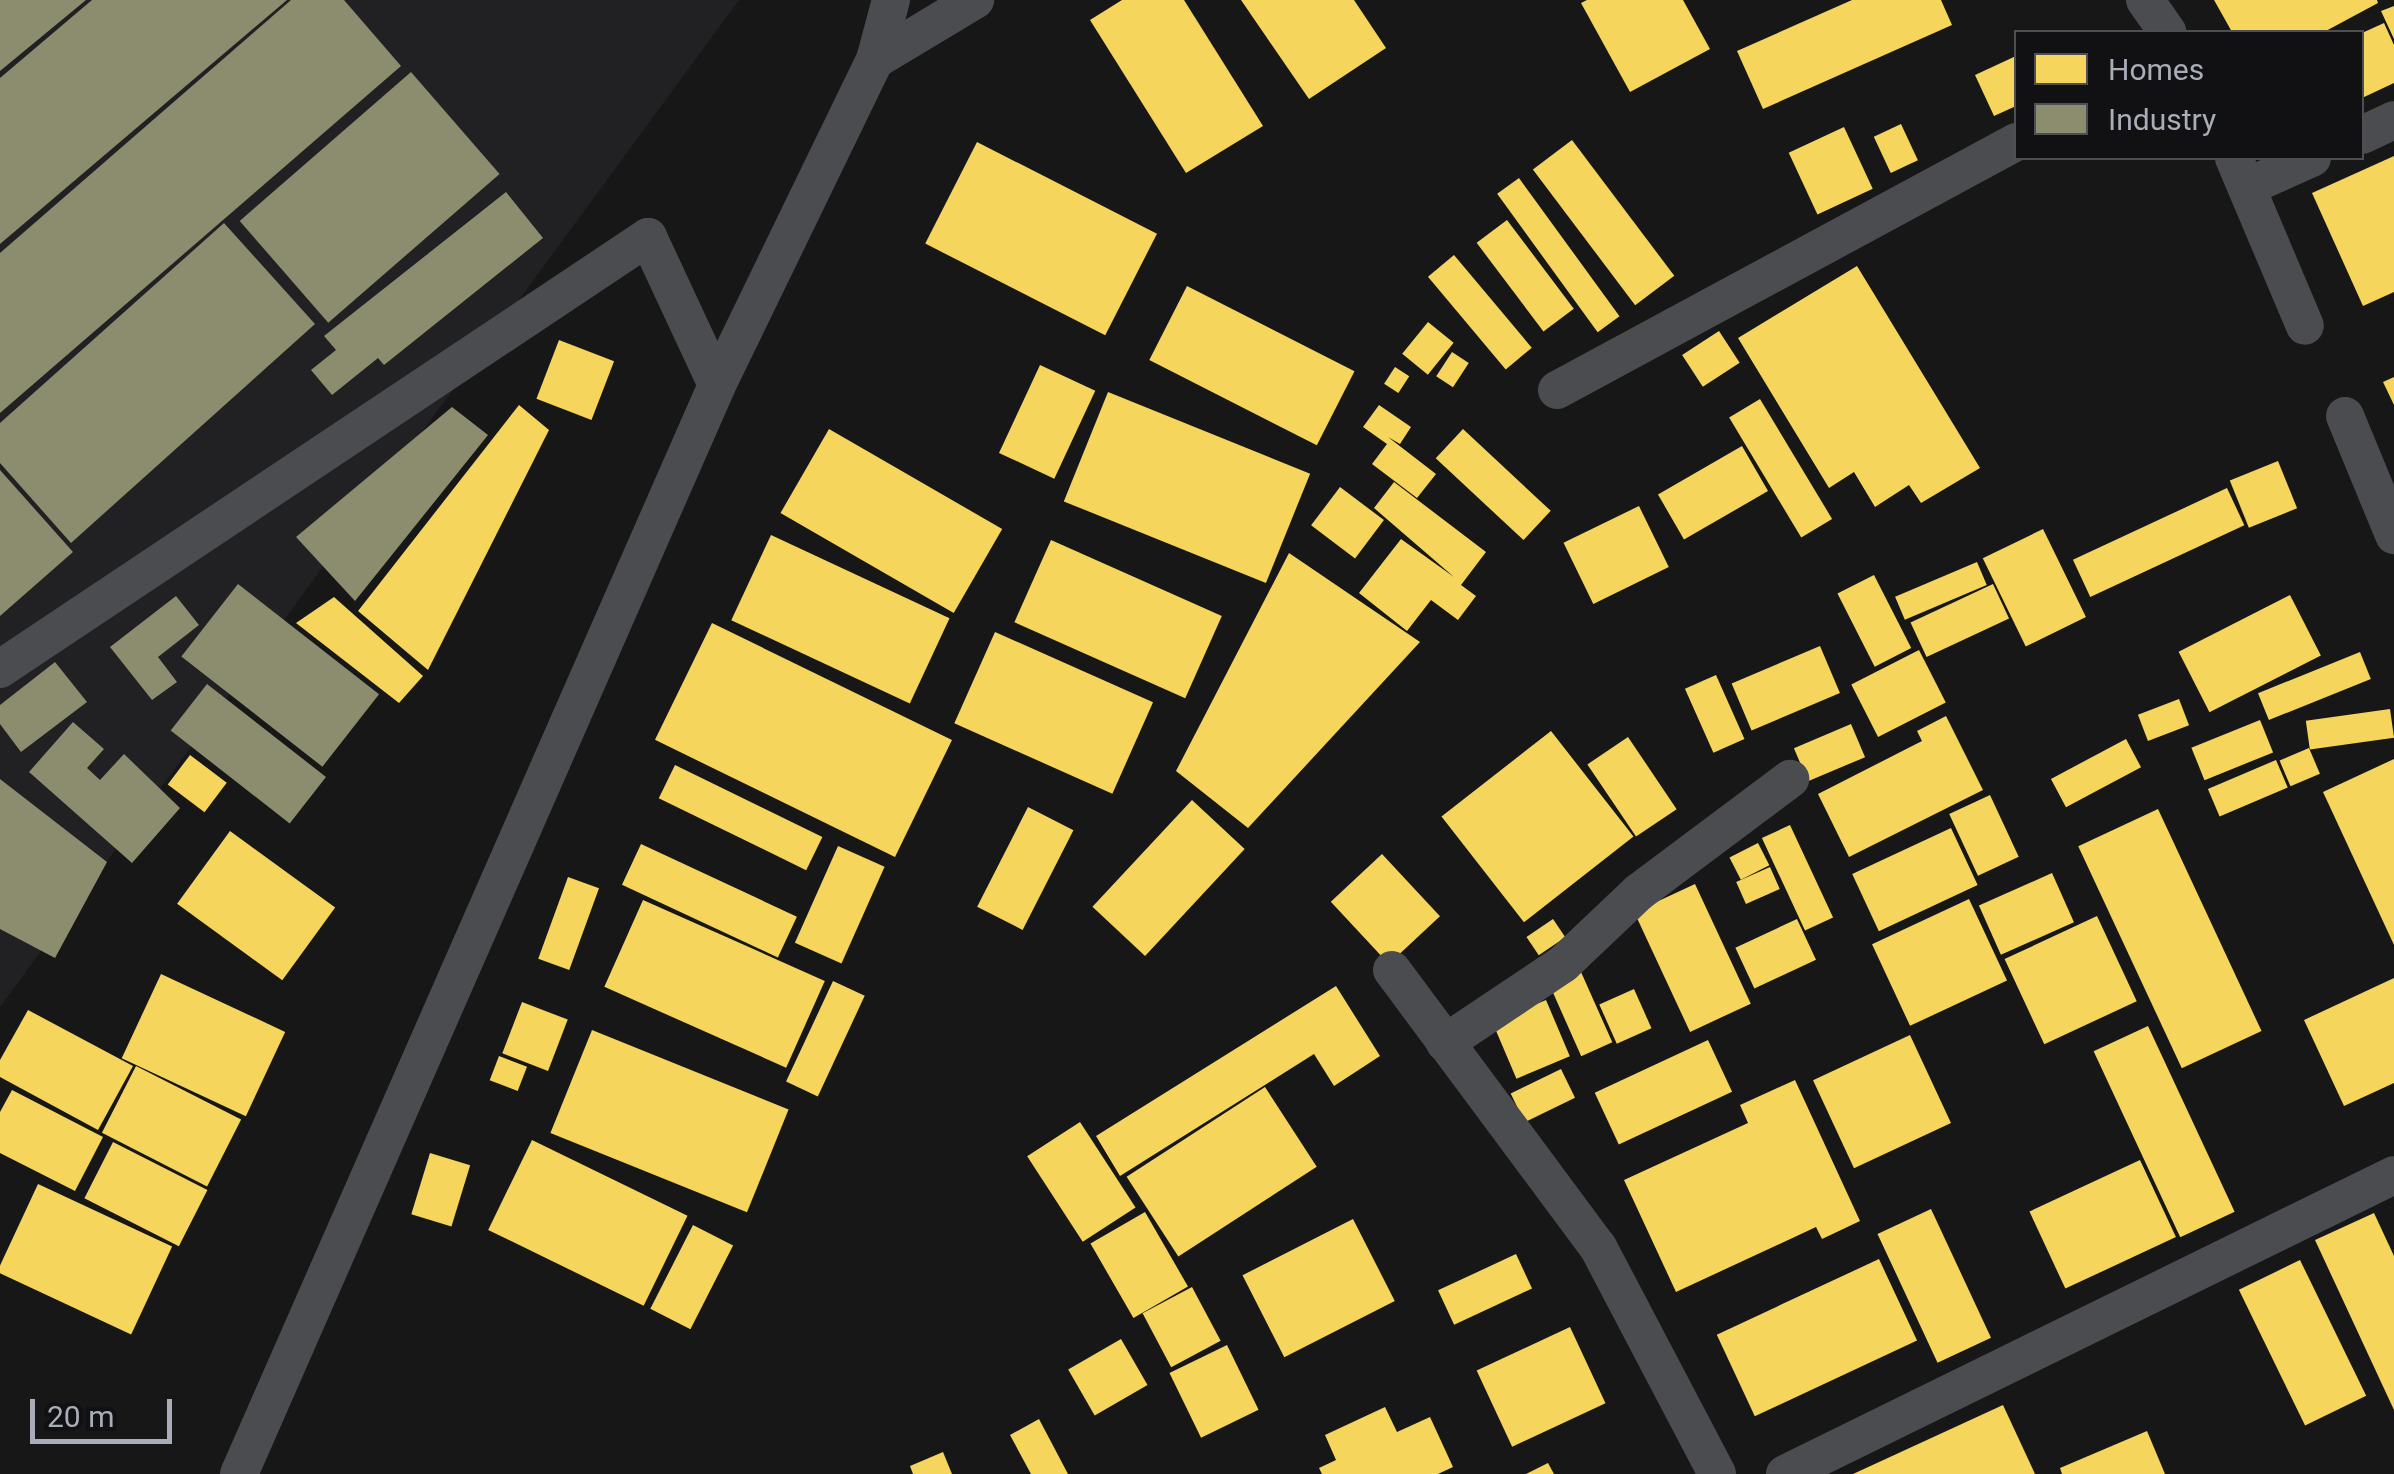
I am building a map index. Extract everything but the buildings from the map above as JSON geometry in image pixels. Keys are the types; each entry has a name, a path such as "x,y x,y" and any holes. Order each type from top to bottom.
{"street":[{"path":"238,1474 717,385 875,60 891,0"},
{"path":"875,60 975,0"},
{"path":"2146,0 2166,30"},
{"path":"2364,134 2394,120"},
{"path":"1557,390 2014,143"},
{"path":"2302,160 2242,172 2305,326"},
{"path":"0,669 648,237 717,385"},
{"path":"2345,416 2394,535"},
{"path":"1445,1043 1563,964 1640,892 1790,779"},
{"path":"1392,970 1598,1247 1716,1474"},
{"path":"1785,1474 2394,1175"}],"shaded area":[{"path":"0,0 739,0 0,1007"}]}
